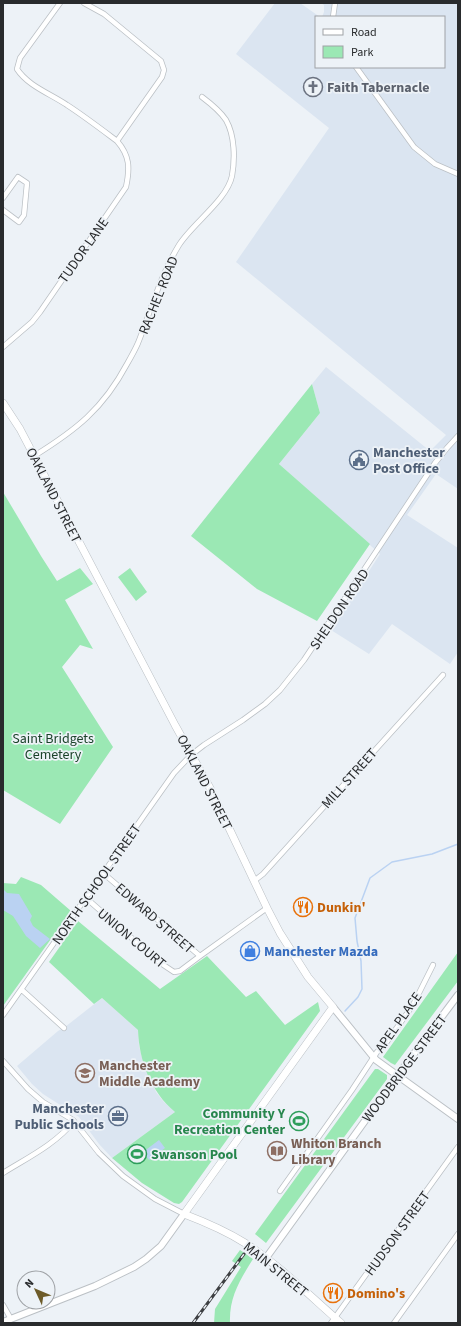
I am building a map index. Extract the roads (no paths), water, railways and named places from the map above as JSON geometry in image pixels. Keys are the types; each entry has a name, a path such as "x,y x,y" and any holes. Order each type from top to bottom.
{"main road":[{"name":"OAKLAND STREET","path":"3,403 34,456 191,755 210,788 267,908 290,951 308,977 374,1057 458,1119"},
{"name":"WOODBRIDGE STREET","path":"266,1258 398,1075 458,995"},
{"path":"3,1322 95,1286 146,1259 161,1246 333,1007"},
{"name":"MAIN STREET","path":"184,1214 239,1239 266,1258 336,1321"}],"street":[{"name":"TUDOR LANE","path":"3,347 32,322 40,312 126,187 129,173 128,159 124,149 117,141 68,106 21,76 17,69 20,58 60,3"},
{"path":"84,3 104,14 162,61 164,70 162,77 117,141"},
{"path":"334,16 335,3"},
{"path":"357,68 414,147 435,164 458,174"},
{"name":"RACHEL ROAD","path":"34,456 79,426 110,393 123,373 138,344 159,285 170,260 180,244 196,224 226,191 231,177 233,161 232,137 226,120 202,97"},
{"path":"3,198 18,177 26,183 24,215 19,222 3,210"},
{"name":"SHELDON ROAD","path":"191,755 265,704 291,677 304,660 436,462 458,436"},
{"name":"MILL STREET","path":"254,881 443,675"},
{"name":"NORTH SCHOOL STREET","path":"3,1015 174,773 191,755"},
{"name":"EDWARD STREET","path":"103,873 200,956 267,908"},
{"name":"UNION COURT","path":"86,898 159,962 174,972 180,971 200,956"},
{"name":"APEL PLACE","path":"280,1191 352,1090 376,1052 387,1041 415,1002 433,965"},
{"path":"22,990 64,1028"},
{"path":"3,1061 28,1089 43,1102 74,1121 99,1153 123,1176 153,1198 184,1214"},
{"path":"3,1173 48,1145 66,1131 74,1121"},
{"name":"HUDSON STREET","path":"336,1321 458,1147"},
{"path":"394,1323 458,1234"},
{"path":"3,1304 11,1319"}],"water":[{"path":"3,889 7,893 19,894 32,916 30,920 33,926 50,939 40,948 26,936 13,916 3,910"},
{"path":"159,1140 165,1148 149,1160 143,1152"}],"waterway":[{"path":"345,1011 358,997 362,989 361,961 355,918 370,878 392,862 432,854 458,844"}],"railway":[{"path":"193,1323 244,1254"}],"place":[{"name":"Faith Tabernacle","path":"313,87"},
{"name":"Manchester Post Office","path":"359,460"},
{"name":"Dunkin'","path":"303,907"},
{"name":"Manchester Mazda","path":"250,951"},
{"name":"Manchester Middle Academy","path":"85,1073"},
{"name":"Manchester Public Schools","path":"118,1116"},
{"name":"Community Y Recreation Center","path":"299,1121"},
{"name":"Whiton Branch Library","path":"277,1151"},
{"name":"Swanson Pool","path":"137,1154"},
{"name":"Domino's","path":"333,1293"}],"park label":[{"name":"Saint Bridgets Cemetery","path":"53,746"}]}
